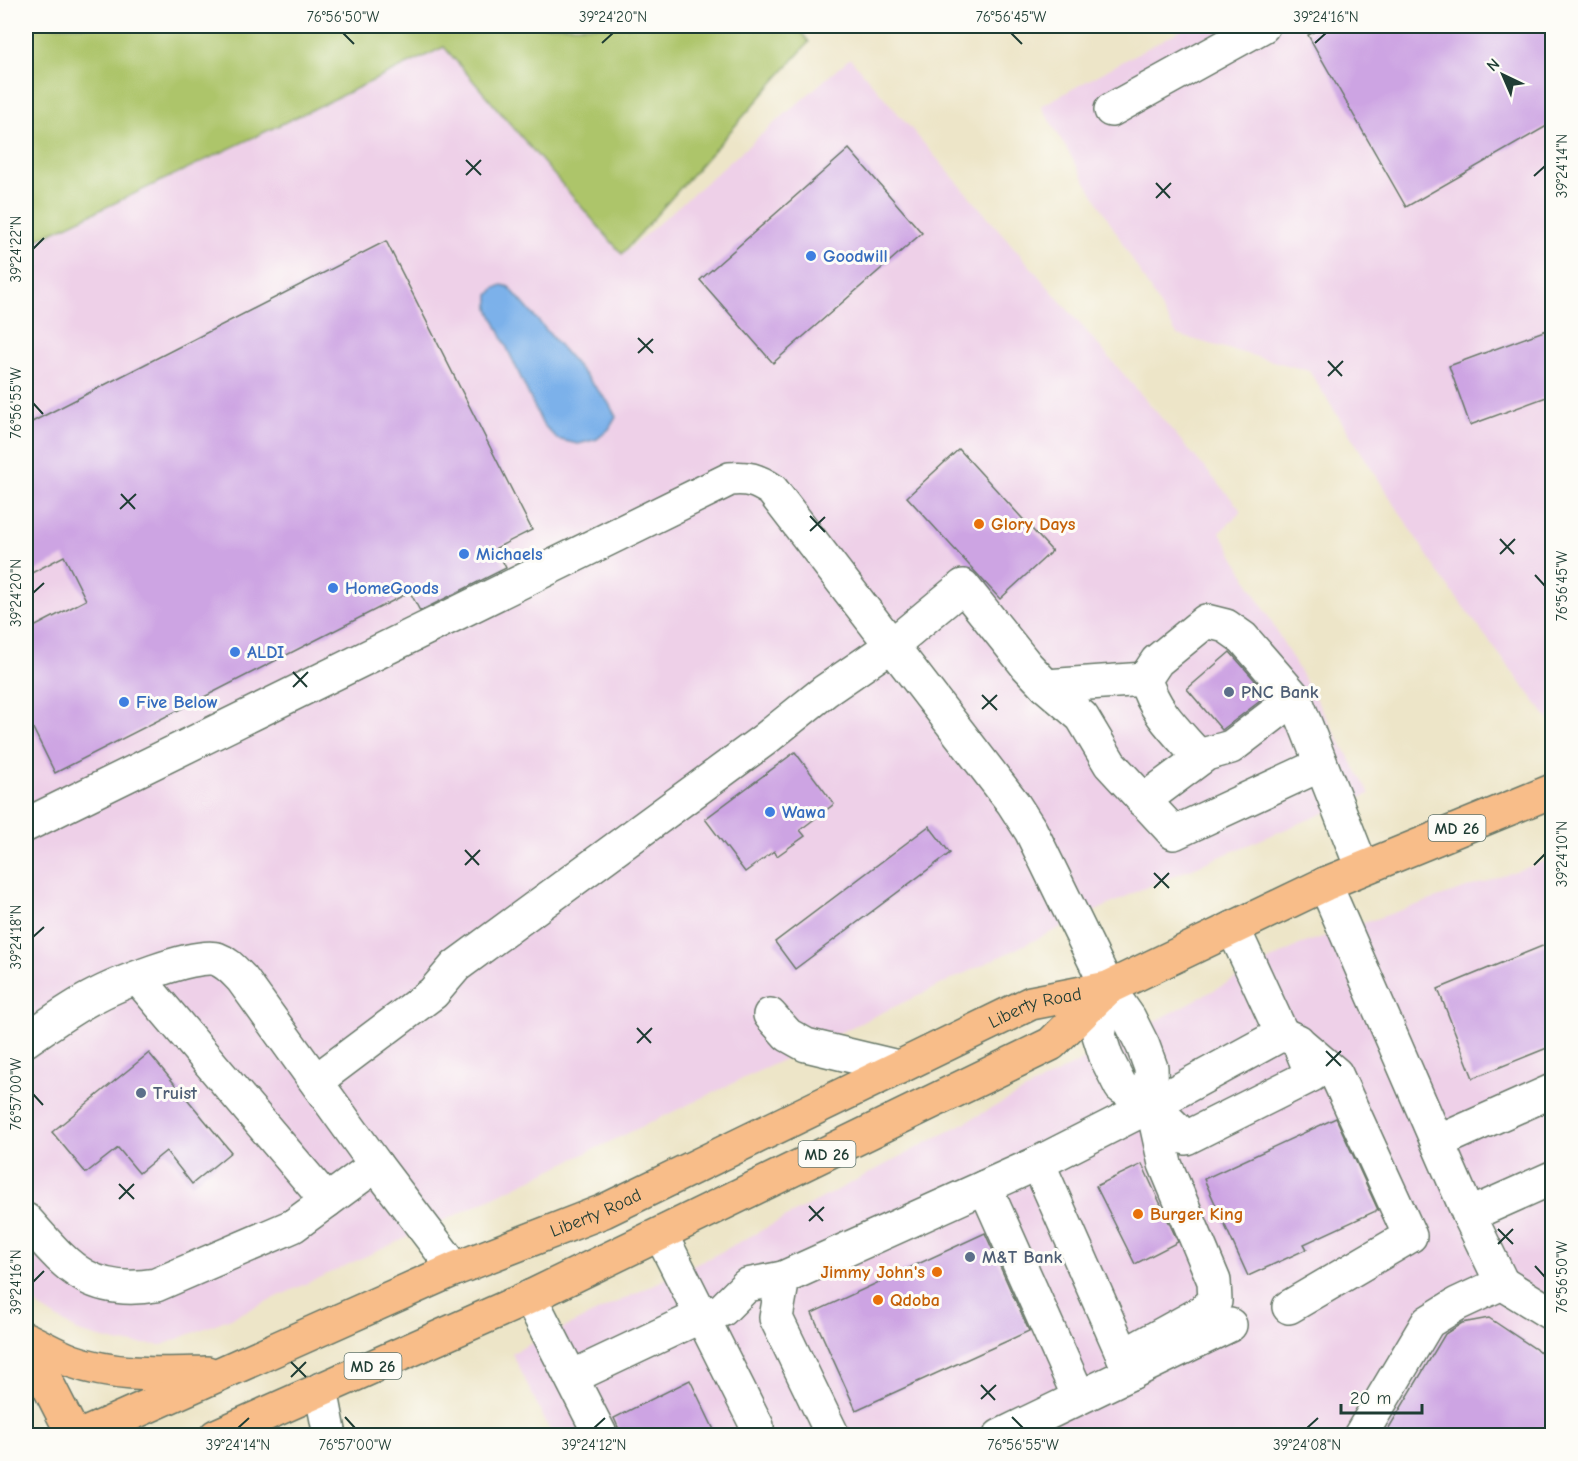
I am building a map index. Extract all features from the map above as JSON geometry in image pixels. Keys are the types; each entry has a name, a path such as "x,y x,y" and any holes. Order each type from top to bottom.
{"main road":[{"name":"Liberty Road","path":"81,1436 455,1269 604,1211 1030,1003 1108,988 1325,884 1552,791"},
{"name":"Liberty Road","path":"216,1436 530,1297 1051,1044 1108,988"},
{"path":"26,1339 71,1361 107,1370 142,1375 224,1372"},
{"path":"26,1352 45,1379 74,1436"}],"lane":[{"path":"1111,110 1263,26"},
{"path":"26,825 730,479 745,478 759,481 772,490 1013,803 1031,831 1108,988 1099,1035 1106,1057 1121,1087 1152,1105 1186,1138 1312,1075 1233,928"},
{"path":"316,1081 433,993 456,966 764,740 825,691 892,645 963,586 1027,666 1082,717 1110,764 1174,833 1320,765"},
{"path":"1200,758 1164,718 1150,697 1145,679 1157,661 1206,621 1226,626 1243,638 1294,698 1362,868"},
{"path":"1046,686 1145,679"},
{"path":"1143,801 1206,754 1231,747 1294,698"},
{"path":"1325,884 1469,1215 1502,1283 1552,1314"},
{"path":"26,1040 93,997 138,978 193,959 215,958 228,964 242,979 376,1165 455,1269"},
{"path":"138,978 327,1202"},
{"path":"770,1015 788,1035 806,1045 898,1067"},
{"path":"572,1377 701,1316 722,1310 747,1285 783,1278 1038,1163 1290,1037"},
{"path":"1289,1307 1410,1236 1336,1074 1290,1037"},
{"path":"1438,1142 1552,1091"},
{"path":"1000,1436 1079,1397 1215,1301 1214,1281 1165,1164 1152,1105"},
{"path":"1038,1163 1127,1364"},
{"path":"26,1220 61,1259 84,1278 113,1287 136,1289 156,1286 293,1226 376,1165"},
{"path":"1469,1215 1552,1178"},
{"path":"985,1187 1079,1397"},
{"path":"660,1235 757,1426 754,1436"},
{"path":"783,1278 776,1318 833,1436"},
{"path":"1360,1436 1428,1322 1457,1304 1502,1283"},
{"path":"530,1297 601,1436"},
{"path":"1127,1364 1230,1325"},
{"path":"321,1389 330,1436"}],"shaded area":[{"path":"1188,26 1552,26 1552,724 1443,580 1309,371 1177,335 1041,106"},
{"path":"444,47 623,254 850,58 1242,511 1220,532 1370,794 1140,890 456,1215 231,1318 162,1345 120,1343 81,1333 40,1308 26,1292 26,245"},
{"path":"1552,859 1552,1435 552,1435 512,1353 715,1255 1299,945"}],"green space":[{"path":"26,26 797,26 809,42 622,254 444,47 26,245"}],"water":[{"path":"502,285 509,287 608,402 616,417 609,429 597,439 578,444 557,439 542,423 489,309 489,295 495,288"}],"building":[{"path":"1326,26 1552,26 1552,52 1549,60 1552,65 1552,123 1406,207 1308,35"},
{"name":"Goodwill","path":"849,149 922,233 773,363 700,280"},
{"path":"386,241 532,530 496,548 506,568 420,611 410,592 55,773 26,714 26,631 86,600 64,556 26,576 26,425"},
{"path":"1552,328 1552,395 1470,425 1449,366"},
{"name":"Glory Days","path":"959,449 1052,551 1000,599 907,497"},
{"name":"PNC Bank","path":"1230,652 1268,695 1222,730 1187,689"},
{"name":"Wawa","path":"795,752 834,804 800,830 805,836 777,856 774,851 745,872 705,819"},
{"path":"929,826 950,853 795,969 775,942"},
{"path":"1552,942 1552,1046 1473,1078 1438,989"},
{"name":"Truist","path":"149,1053 231,1152 192,1184 166,1151 139,1173 118,1148 86,1173 52,1132"},
{"path":"1336,1118 1378,1210 1304,1244 1307,1249 1248,1276 1204,1179"},
{"name":"Burger King","path":"1142,1164 1178,1242 1135,1264 1096,1186"},
{"path":"985,1233 1029,1331 856,1410 812,1313"},
{"path":"1489,1318 1552,1360 1552,1436 1384,1436 1445,1334 1462,1323"},
{"path":"690,1380 717,1436 622,1436 614,1418"}],"place":[{"name":"Goodwill","path":"811,256"},
{"name":"Glory Days","path":"979,524"},
{"name":"Michaels","path":"464,554"},
{"name":"HomeGoods","path":"333,588"},
{"name":"ALDI","path":"235,652"},
{"name":"PNC Bank","path":"1229,692"},
{"name":"Five Below","path":"124,702"},
{"name":"Wawa","path":"770,812"},
{"name":"Truist","path":"141,1093"},
{"name":"Burger King","path":"1138,1214"},
{"name":"M&T Bank","path":"970,1257"},
{"name":"Jimmy John's","path":"937,1272"},
{"name":"Qdoba","path":"878,1300"}]}
